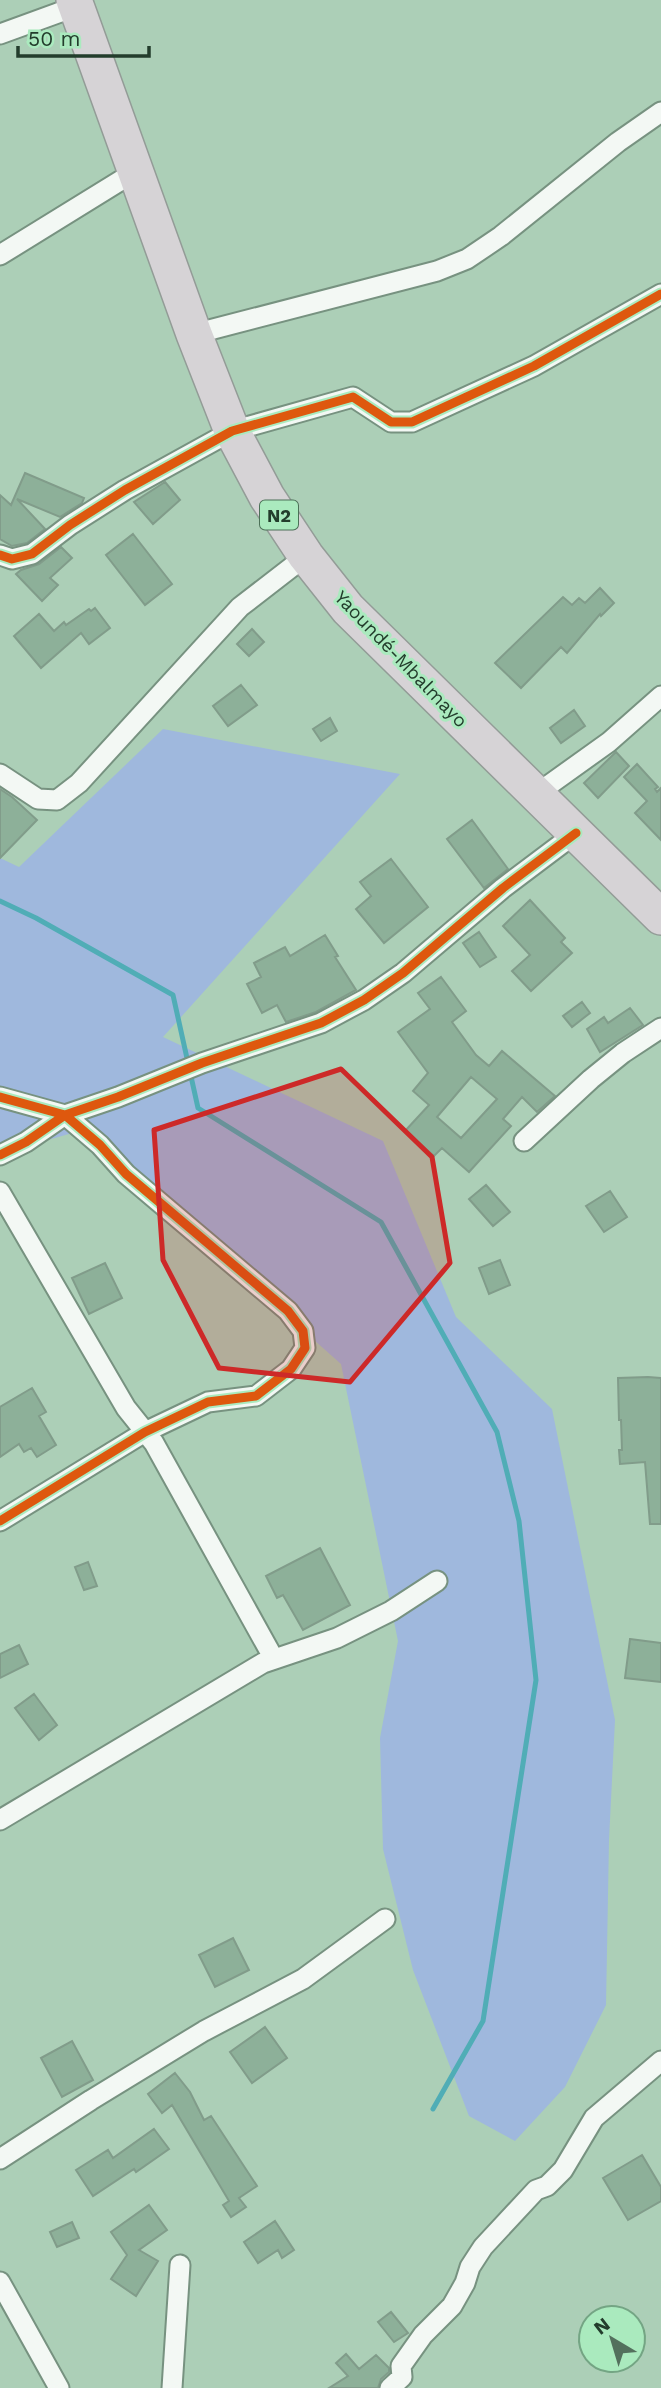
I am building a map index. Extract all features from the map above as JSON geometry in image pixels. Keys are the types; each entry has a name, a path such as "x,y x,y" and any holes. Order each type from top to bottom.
{"highway":[{"name":"Yaoundé-Mbalmayo","path":"76,3 194,334 232,431 267,497 306,556 348,609 661,917"}],"street":[{"path":"0,34 76,3"},
{"path":"194,334 437,271 467,259 501,236 618,142 661,112"},
{"path":"0,255 136,171"},
{"path":"0,555 12,559 32,554 70,525 125,490 232,431 353,397 391,422 412,422 534,366 661,294"},
{"path":"0,774 38,800 57,800 79,783 240,607 306,556"},
{"path":"535,795 609,742 661,696"},
{"path":"0,1155 26,1143 65,1115 202,1063 321,1023 364,1000 402,973 503,888 576,833"},
{"path":"524,1140 591,1079 623,1053 661,1028"},
{"path":"0,1097 65,1115 100,1145 126,1174 288,1311 303,1331 305,1348 291,1369 256,1396 208,1402 145,1432 0,1521"},
{"path":"0,1192 126,1408 145,1432 274,1659"},
{"path":"0,1819 263,1663 337,1638 391,1611 437,1581"},
{"path":"0,2159 204,2031 303,1979 385,1919"},
{"path":"390,2388 402,2377 401,2366 423,2335 452,2306 465,2283 470,2267 495,2232 536,2190 547,2186 563,2171 594,2118 661,2061"},
{"path":"172,2388 180,2265"},
{"path":"0,2282 59,2388"}],"highlighted area":[{"path":"341,1069 432,1157 450,1263 350,1382 219,1368 163,1260 154,1130"}],"shaded area":[{"path":"163,729 400,774 163,1037 383,1141 456,1317 552,1409 615,1720 609,1840 606,2005 565,2087 515,2141 469,2116 413,1970 383,1849 380,1738 398,1641 341,1364 79,1131 0,1154 0,858 19,867"}],"building":[{"path":"25,473 84,498 82,503 60,517 17,499 45,529 27,543 12,546 0,539 0,495 11,505"},
{"path":"165,482 180,500 153,524 134,502"},
{"path":"133,534 172,584 145,605 106,555"},
{"path":"61,547 72,558 50,578 58,585 42,601 16,574 39,564"},
{"path":"600,588 614,603 601,616 600,614 567,653 561,647 521,688 495,663 563,597 572,605 579,598 585,603"},
{"path":"95,608 110,628 89,644 81,633 41,668 14,636 39,614 54,631 64,622 66,625 89,609 91,611"},
{"path":"252,629 264,642 249,656 237,644"},
{"path":"241,685 257,705 228,726 213,706"},
{"path":"574,710 585,726 561,743 550,728"},
{"path":"330,718 337,731 321,741 313,729"},
{"path":"616,752 629,766 598,798 584,783"},
{"path":"637,764 658,787 655,789 657,792 661,788 661,840 635,813 647,801 624,777"},
{"path":"0,789 37,820 0,858"},
{"path":"472,820 508,869 484,888 447,839"},
{"path":"391,859 428,907 384,943 356,909 371,896 360,882"},
{"path":"530,900 565,938 561,942 572,953 531,991 512,971 530,955 503,926"},
{"path":"479,932 496,957 480,967 463,943"},
{"path":"325,935 356,990 316,1012 286,1022 277,1005 262,1013 247,984 261,977 254,963 285,947 290,956"},
{"path":"441,977 466,1011 452,1022 476,1055 489,1066 502,1051 555,1096 537,1112 522,1097 503,1119 511,1126 469,1172 442,1148 434,1156 405,1131 429,1105 413,1091 428,1073 398,1032 430,1009 418,993","holes":["471,1077 497,1099 461,1138 437,1117"]},
{"path":"582,1002 590,1013 572,1027 563,1016"},
{"path":"630,1008 643,1025 600,1052 587,1029 604,1017 608,1023"},
{"path":"486,1185 510,1212 493,1226 469,1199"},
{"path":"610,1191 627,1217 604,1232 586,1206"},
{"path":"500,1260 510,1285 489,1294 479,1268"},
{"path":"105,1263 122,1298 89,1314 72,1278"},
{"path":"618,1378 661,1378 661,1524 650,1524 645,1462 620,1464 619,1450 622,1450"},
{"path":"32,1388 46,1412 39,1416 56,1445 37,1457 31,1448 24,1452 19,1444 0,1457 0,1407"},
{"path":"320,1548 350,1605 303,1630 283,1595 277,1598 266,1576"},
{"path":"88,1562 97,1586 84,1590 75,1567"},
{"path":"630,1639 661,1643 661,1682 625,1678"},
{"path":"19,1645 28,1664 0,1678 0,1654"},
{"path":"34,1694 57,1725 39,1740 15,1708"},
{"path":"233,1938 249,1970 215,1987 199,1955"},
{"path":"265,2027 287,2058 252,2083 230,2052"},
{"path":"72,2041 93,2080 62,2097 41,2058"},
{"path":"175,2073 190,2092 204,2120 211,2116 257,2186 239,2198 246,2207 231,2217 223,2205 229,2201 172,2105 162,2113 148,2094"},
{"path":"154,2129 169,2149 136,2172 134,2169 93,2196 76,2170 108,2150 113,2158"},
{"path":"642,2155 661,2187 661,2201 628,2220 603,2178"},
{"path":"149,2205 167,2230 139,2250 158,2261 136,2296 111,2279 127,2255 111,2232"},
{"path":"275,2221 294,2250 282,2258 278,2250 258,2263 244,2242"},
{"path":"72,2222 79,2238 57,2247 50,2232"},
{"path":"391,2312 408,2333 394,2342 378,2322"},
{"path":"346,2354 359,2369 376,2355 389,2368 378,2388 329,2388 348,2376 336,2363"}],"waterway":[{"path":"0,901 36,918 173,995 198,1108 381,1222 497,1432 519,1521 536,1680 483,2021 433,2109"}],"cycle path":[{"path":"0,555 12,559 32,554 70,525 125,490 232,431 353,397 391,422 412,422 534,366 661,294"},
{"path":"0,1155 26,1142 65,1115 202,1063 321,1023 364,1000 403,973 503,888 576,833"},
{"path":"0,1097 65,1115 100,1145 126,1174 288,1311 303,1331 305,1348 291,1369 256,1396 208,1402 145,1432 0,1521"}]}
